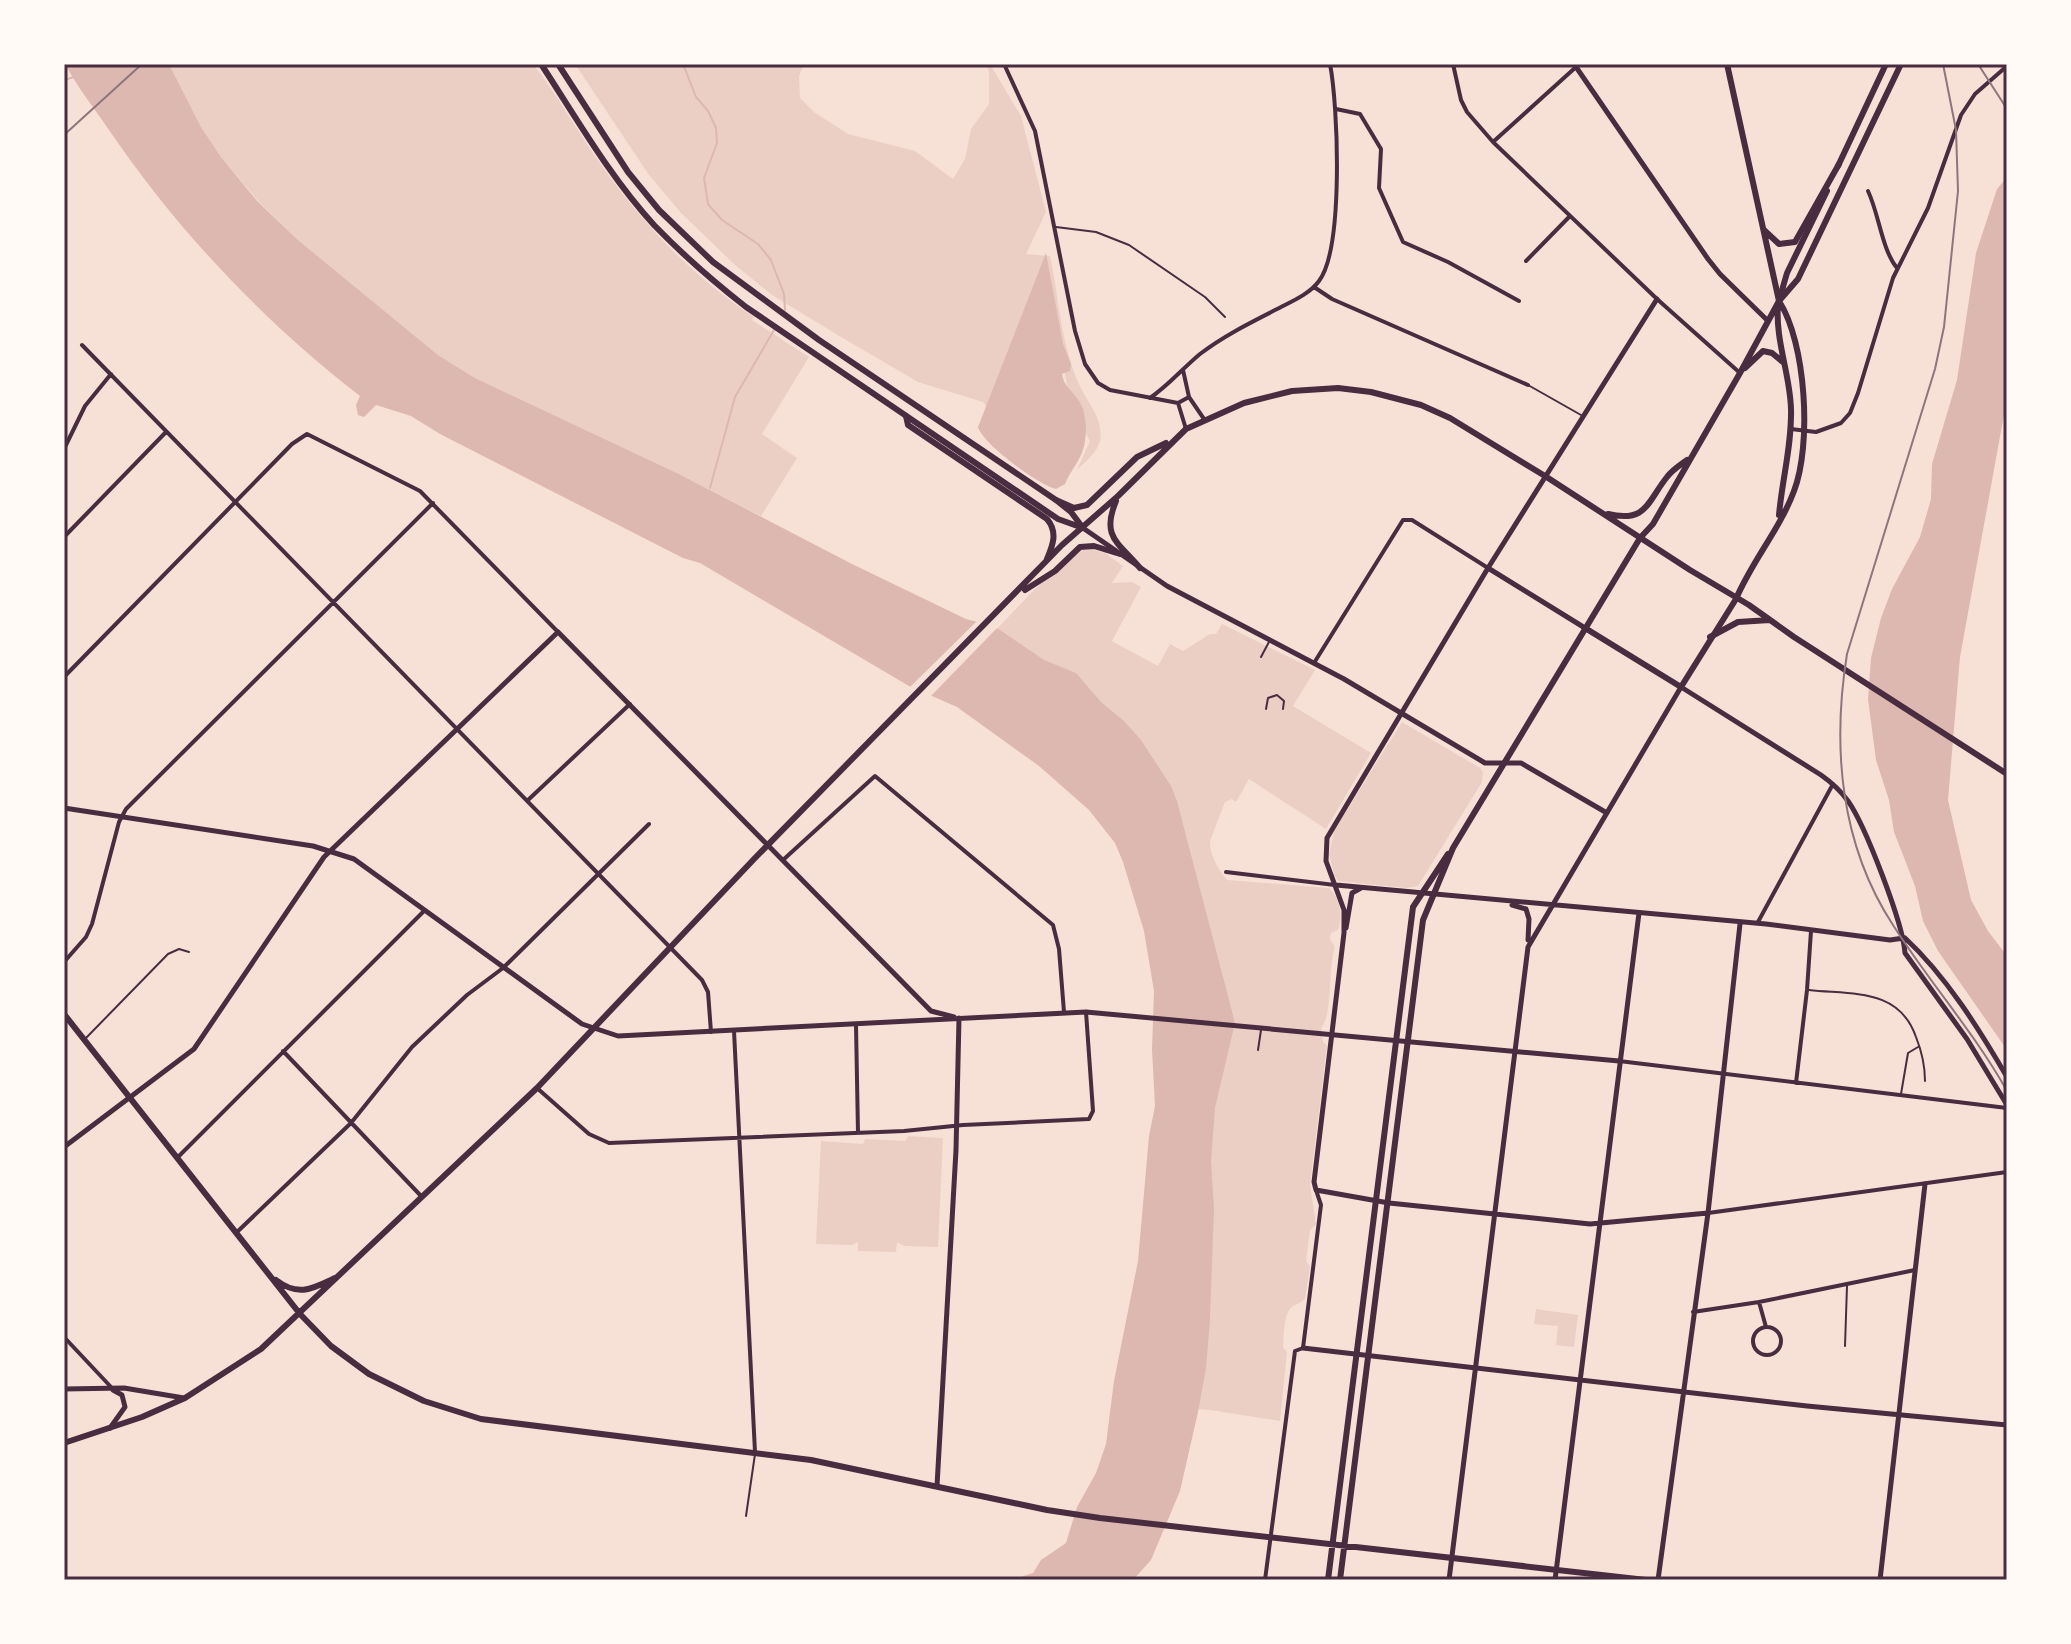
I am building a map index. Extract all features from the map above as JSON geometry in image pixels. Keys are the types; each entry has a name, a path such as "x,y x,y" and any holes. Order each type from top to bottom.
{"main road":[{"path":"541,64 606,164 653,224 707,276 755,313 1058,519 1083,528"},
{"path":"558,64 628,172 659,210 713,262 819,340 1056,500 1071,512 1083,528"},
{"path":"1585,628 1681,687 1764,549 1793,494 1801,467 1805,432 1797,351 1779,301 1727,64"},
{"path":"1779,519 1791,429 1790,385 1777,327 1779,301 1787,273 1887,64"},
{"path":"1328,1580 1413,907 1554,685 1640,538 1653,524 1767,320 1798,279 1900,67"},
{"path":"1763,230 1779,244 1795,242 1839,164"},
{"path":"1740,373 1763,351 1772,353 1784,363"},
{"path":"64,1443 185,1398 261,1349 537,1088 767,846 1045,563 1118,496 1173,439 1204,419 1244,403 1292,391 1328,387 1371,392 1421,405 1450,418 1602,512 2004,772"},
{"path":"906,416 908,425 1047,519 1054,532 1045,563"},
{"path":"1056,500 1074,508 1087,505 1137,457 1173,439"},
{"path":"1602,512 1623,517 1642,512 1669,474 1690,458"},
{"path":"1118,496 1108,526 1113,537 1140,568"},
{"path":"1013,598 1055,571 1080,547 1094,546 1120,554"},
{"path":"1710,637 1738,622 1770,620"},
{"path":"1340,1580 1423,920 1453,848"},
{"path":"64,1014 300,1314 331,1346 369,1374 406,1394 481,1419 811,1460 1047,1510 1646,1580"},
{"path":"267,1272 285,1287 300,1291 313,1289 341,1274"}],"street":[{"path":"1004,64 1035,131 1075,331 1085,364 1098,383 1110,390 1178,403 1189,397"},
{"path":"1150,398 1220,340 1314,287 1327,266 1337,189 1336,109 1330,64"},
{"path":"1453,64 1467,112 1493,142 1657,299 1740,373"},
{"path":"1887,64 1900,67"},
{"path":"1493,142 1575,65 1708,259 1767,320"},
{"path":"1791,429 1805,432 1829,428 1841,423 1850,413 1897,268 1928,208 1961,115 1975,94 2007,66"},
{"path":"1336,109 1360,114 1379,144 1382,157 1379,188 1403,242 1448,262 1519,301"},
{"path":"1868,191 1891,260 1897,268"},
{"path":"1526,261 1570,216"},
{"path":"1314,287 1332,299 1528,385"},
{"path":"1303,1348 1321,1205 1314,1182 1344,933 1344,910 1324,853 1327,838 1488,568 1657,299"},
{"path":"82,345 671,948 708,989 711,1032"},
{"path":"1183,370 1189,397 1204,419"},
{"path":"65,447 85,406 111,374"},
{"path":"1178,403 1186,429"},
{"path":"64,537 166,432"},
{"path":"64,677 302,435 312,436 400,479 434,503 931,1011 959,1018"},
{"path":"64,962 86,937 92,924 126,809 434,503"},
{"path":"1314,663 1403,520 1407,519 1585,628"},
{"path":"1083,528 1167,586 1314,663 1485,763 1521,763 1607,813"},
{"path":"64,1147 199,1044 324,857 558,632"},
{"path":"1528,947 1681,687 1833,784 1853,809 1904,938 1905,953 1967,1039 2007,1107"},
{"path":"527,801 630,704"},
{"path":"782,861 875,776 1053,925 1059,949 1064,1012"},
{"path":"1757,924 1833,784"},
{"path":"64,808 313,846 354,859 582,1024 618,1036 1086,1012 1619,1061 1900,1097 2007,1107"},
{"path":"236,1233 351,1123 412,1047 467,995 503,968 649,824"},
{"path":"1226,872 1890,940 1904,938 1920,952 1960,1005 2007,1077"},
{"path":"1344,933 1352,893 1361,888"},
{"path":"1449,1580 1497,1215 1528,947 1529,919 1526,909 1496,900"},
{"path":"176,1158 425,910"},
{"path":"1555,1580 1639,913"},
{"path":"1658,1580 1708,1213 1740,924"},
{"path":"1796,1083 1811,930"},
{"path":"537,1088 589,1134 609,1143 858,1133 1091,1117 1086,1012"},
{"path":"937,1486 957,1126 959,1018"},
{"path":"856,1025 858,1133"},
{"path":"734,1031 755,1452"},
{"path":"283,1051 422,1197"},
{"path":"1316,1190 1389,1203 1599,1224 1708,1213 2007,1172"},
{"path":"1880,1580 1925,1184"},
{"path":"1693,1312 1916,1270"},
{"path":"1759,1302 1766,1327"},
{"path":"1766,1327 1775,1329 1781,1341 1778,1350 1767,1355 1756,1351 1753,1342 1755,1333 1766,1327"},
{"path":"64,1337 112,1389 122,1395 125,1407 110,1428"},
{"path":"1265,1580 1295,1351 1303,1348 1900,1416 2007,1425"},
{"path":"64,1389 146,1390 185,1398"}],"lane":[{"path":"1056,227 1096,232 1129,245 1207,298 1225,317"},
{"path":"1528,385 1582,416"},
{"path":"1261,657 1270,640"},
{"path":"1266,709 1266,700 1274,694 1283,699 1283,709"},
{"path":"84,1040 168,954 179,949 189,952"},
{"path":"1807,990 1872,997 1888,1002 1908,1018 1924,1063 1925,1081"},
{"path":"1258,1050 1261,1029"},
{"path":"1900,1097 1908,1053 1919,1046"},
{"path":"1845,1346 1847,1285"},
{"path":"746,1516 755,1452"}],"shaded area":[{"path":"65,64 169,64 201,127 257,201 298,240 438,355 475,378 681,475 852,564 966,619 994,626 1044,660 1076,673 1141,740 1171,786 1177,801 1235,1023 1215,1108 1211,1161 1214,1208 1210,1319 1198,1412 1180,1491 1151,1560 1133,1580 1011,1580 1033,1573 1041,1560 1066,1543 1077,1507 1096,1473 1106,1444 1114,1381 1138,1261 1149,1136 1155,1106 1152,1050 1154,991 1144,931 1115,843 1089,810 1039,766 957,707 909,686 700,563 683,558 440,434 411,416 376,405 364,417 358,415 356,405 360,396 256,306 193,239 135,167"},
{"path":"169,64 533,64 611,179 647,223 708,283 754,317 752,320 809,357 762,434 797,458 761,516 475,378 438,355 298,240 258,201 221,157 201,127"},
{"path":"575,64 804,64 799,76 800,98 814,112 848,134 915,151 953,179 965,159 971,129 989,104 986,64 990,64 1021,116 1046,212 1026,254 1050,256 1068,353 1079,384 1100,425 1100,441 1094,453 1077,470 1090,441 1070,405 1064,368 994,418 983,402 918,382 772,295 735,265 681,213 649,175"},
{"path":"2007,177 2007,398 1960,657 1948,800 1971,900 1988,931 2007,956 2007,1050 1938,951 1923,921 1915,886 1894,832 1889,800 1876,760 1868,699 1871,658 1881,618 1892,589 1920,537 1931,499 1932,464 1957,380 1976,253 1997,189"},
{"path":"1046,253 1063,344 1071,364 1070,371 1062,374 1082,407 1086,428 1080,457 1065,484 1056,489 1012,462 989,443 978,427"},
{"path":"1090,549 1105,553 1123,566 1112,583 1132,582 1141,587 1112,641 1158,666 1170,644 1183,651 1210,634 1216,634 1222,624 1315,670 1293,706 1371,753 1326,829 1249,779 1236,802 1232,799 1225,802 1210,841 1215,862 1227,880 1329,888 1336,897 1340,913 1340,925 1338,930 1331,933 1330,939 1335,947 1329,1002 1321,1027 1323,1042 1327,1045 1310,1185 1316,1224 1310,1230 1306,1261 1310,1266 1305,1299 1290,1309 1286,1319 1283,1347 1287,1352 1280,1421 1210,1410 1157,1407 1184,939 1123,758 972,655 1034,590 1079,551"},
{"path":"1402,722 1480,768 1483,772 1482,782 1418,886 1406,888 1338,881 1329,854 1334,831"},
{"path":"908,1136 943,1138 938,1247 904,1246 897,1242 896,1252 858,1251 858,1242 852,1245 816,1244 821,1141 863,1144 865,1139 905,1141"},
{"path":"1536,1309 1578,1315 1574,1347 1556,1345 1558,1326 1534,1324"}],"pier":[{"path":"979,619 1000,625 929,698 908,689"}],"waterway":[{"path":"683,64 696,97 708,111 716,128 717,143 704,178 708,204 722,220 758,244 771,260 784,294 785,310"},
{"path":"64,80 74,77"},
{"path":"710,488 735,397 774,330"}],"railway":[{"path":"64,135 142,64"},
{"path":"1943,64 1956,130 1958,191 1944,327 1935,369 1847,654 1842,689 1841,759 1851,828 1875,894 2007,1091"},
{"path":"1978,64 2007,109"}]}
